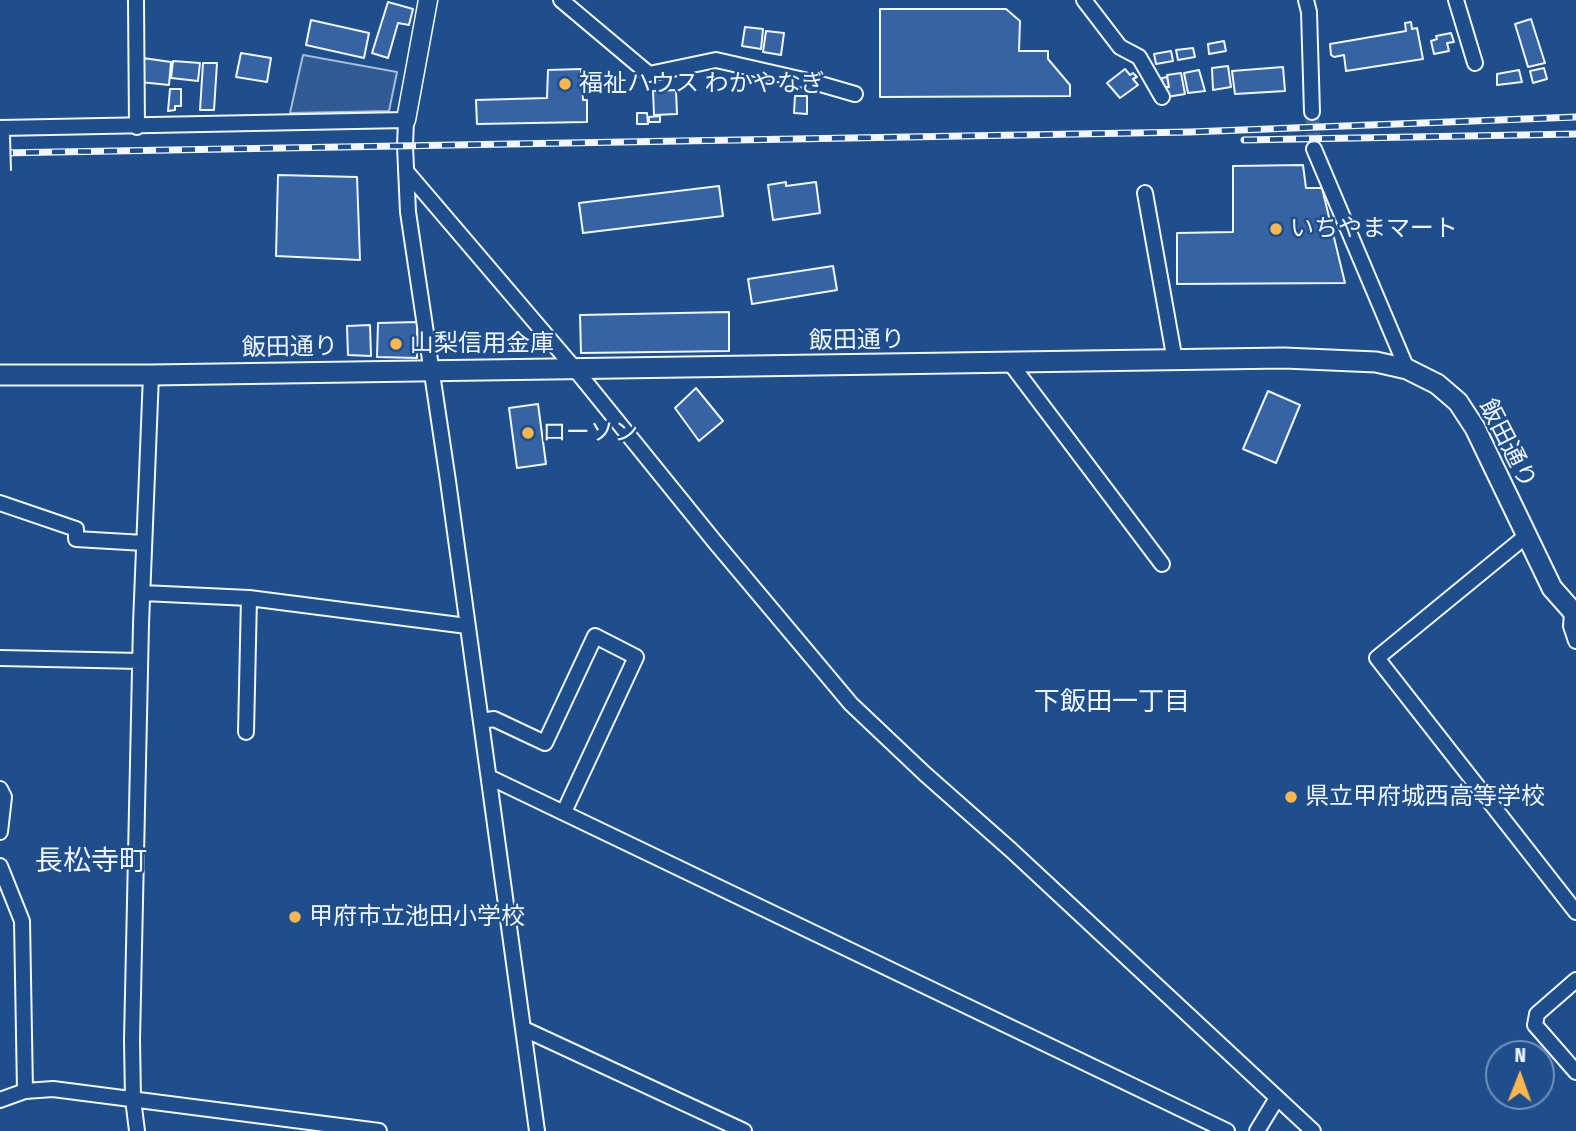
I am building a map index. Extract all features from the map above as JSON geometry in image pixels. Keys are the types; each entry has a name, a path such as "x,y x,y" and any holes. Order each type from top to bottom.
{"main road":[{"name":"飯田通り","path":"0,375 1284,358 1376,362 1407,369 1437,384 1458,402 1475,428 1552,588 1574,614"}],"street":[{"path":"136,0 137,127"},
{"path":"428,0 406,120 408,212 537,1131"},
{"path":"561,0 649,74 716,61 855,94"},
{"path":"1084,0 1120,47 1139,57 1162,97"},
{"path":"1306,0 1309,12 1312,112"},
{"path":"1456,0 1475,63"},
{"path":"5,171 2,132 406,120"},
{"path":"1314,149 1407,369"},
{"path":"406,171 575,369 851,704 1313,1131"},
{"path":"1145,193 1175,360"},
{"path":"1011,363 1162,565"},
{"path":"137,1131 133,1099 132,1040 140,661 151,375"},
{"path":"0,503 76,529 76,539 144,543"},
{"path":"1526,536 1377,658 1576,912"},
{"path":"143,593 249,598 467,626"},
{"path":"246,732 249,598"},
{"path":"1574,614 1571,626 1576,641"},
{"path":"481,721 494,719 545,743 595,636 636,657 564,812"},
{"path":"0,658 140,661"},
{"path":"489,777 1227,1131"},
{"path":"0,789 4,797 0,832"},
{"path":"0,866 6,898 22,921 25,1091"},
{"path":"1576,980 1536,1014 1535,1025 1576,1072"},
{"path":"524,1029 744,1131"},
{"path":"0,1100 25,1091 53,1089 379,1131"},
{"path":"1258,1131 1277,1098"}],"shaded area":[{"path":"303,55 397,72 389,111 290,113"}],"building":[{"path":"388,2 413,9 409,25 398,23 388,58 372,53"},
{"path":"880,9 1006,9 1020,21 1019,51 1048,51 1048,59 1070,85 1070,96 880,97"},
{"path":"1531,19 1545,63 1528,67 1515,24"},
{"path":"311,20 369,33 364,58 306,45"},
{"path":"1411,22 1412,29 1417,28 1423,59 1346,71 1344,55 1331,55 1330,44 1406,31 1405,23"},
{"path":"745,27 763,29 761,49 742,46"},
{"path":"766,31 784,33 781,55 763,52"},
{"path":"1451,33 1454,42 1447,43 1449,51 1434,54 1431,41 1437,39 1436,36"},
{"path":"1224,41 1226,51 1209,54 1208,44"},
{"path":"1193,48 1195,57 1178,60 1176,50"},
{"path":"1171,51 1173,61 1156,64 1154,54"},
{"path":"241,53 271,58 267,82 236,77"},
{"path":"143,58 171,62 169,85 140,82"},
{"path":"173,61 200,63 198,81 171,78"},
{"path":"203,63 217,63 214,110 200,110"},
{"path":"1228,66 1231,87 1213,90 1212,68"},
{"path":"1283,67 1285,91 1235,94 1232,71"},
{"path":"1544,68 1547,79 1533,83 1530,71"},
{"name":"福祉ハウス わかやなぎ","path":"581,69 583,100 587,100 587,122 477,124 476,100 547,98 548,70"},
{"path":"1125,69 1130,75 1133,73 1137,77 1133,79 1138,85 1120,98 1107,83"},
{"path":"1199,70 1205,91 1188,93 1184,73"},
{"path":"1519,70 1522,82 1497,85 1497,74"},
{"path":"1181,73 1185,94 1167,97 1167,75"},
{"path":"1167,77 1169,87 1163,88 1162,78"},
{"path":"170,89 181,89 181,106 175,106 175,110 168,111"},
{"path":"676,90 677,114 654,115 653,91"},
{"path":"795,96 807,96 807,114 794,113"},
{"path":"637,113 647,113 648,124 637,124"},
{"path":"660,116 660,122 649,122 649,117"},
{"path":"1303,165 1306,188 1322,188 1345,283 1177,284 1177,233 1233,232 1233,166"},
{"path":"278,175 357,177 360,260 276,256"},
{"path":"786,182 786,186 816,182 820,213 773,220 768,185"},
{"path":"719,186 723,216 583,233 579,203"},
{"path":"833,266 837,290 752,304 748,279"},
{"path":"729,312 729,351 581,353 580,315"},
{"path":"417,322 417,358 377,357 378,323"},
{"path":"370,325 371,356 348,355 347,326"},
{"path":"696,388 723,421 699,441 675,408"},
{"path":"1268,391 1300,405 1276,463 1243,449"},
{"path":"538,404 546,464 517,468 509,408"}],"tunnel":[{"path":"1312,112 1314,149"}],"railway":[{"path":"0,153 1190,132 1576,117"},
{"path":"1244,140 1576,134"}],"place":[{"name":"福祉ハウス わかやなぎ","path":"565,84"},
{"name":"いちやまマート","path":"1276,229"},
{"name":"山梨信用金庫","path":"396,344"},
{"name":"ローソン","path":"528,433"},
{"name":"県立甲府城西高等学校","path":"1291,797"},
{"name":"甲府市立池田小学校","path":"295,917"}],"district":[{"name":"下飯田一丁目","path":"1112,703"},
{"name":"長松寺町","path":"91,862"}]}
